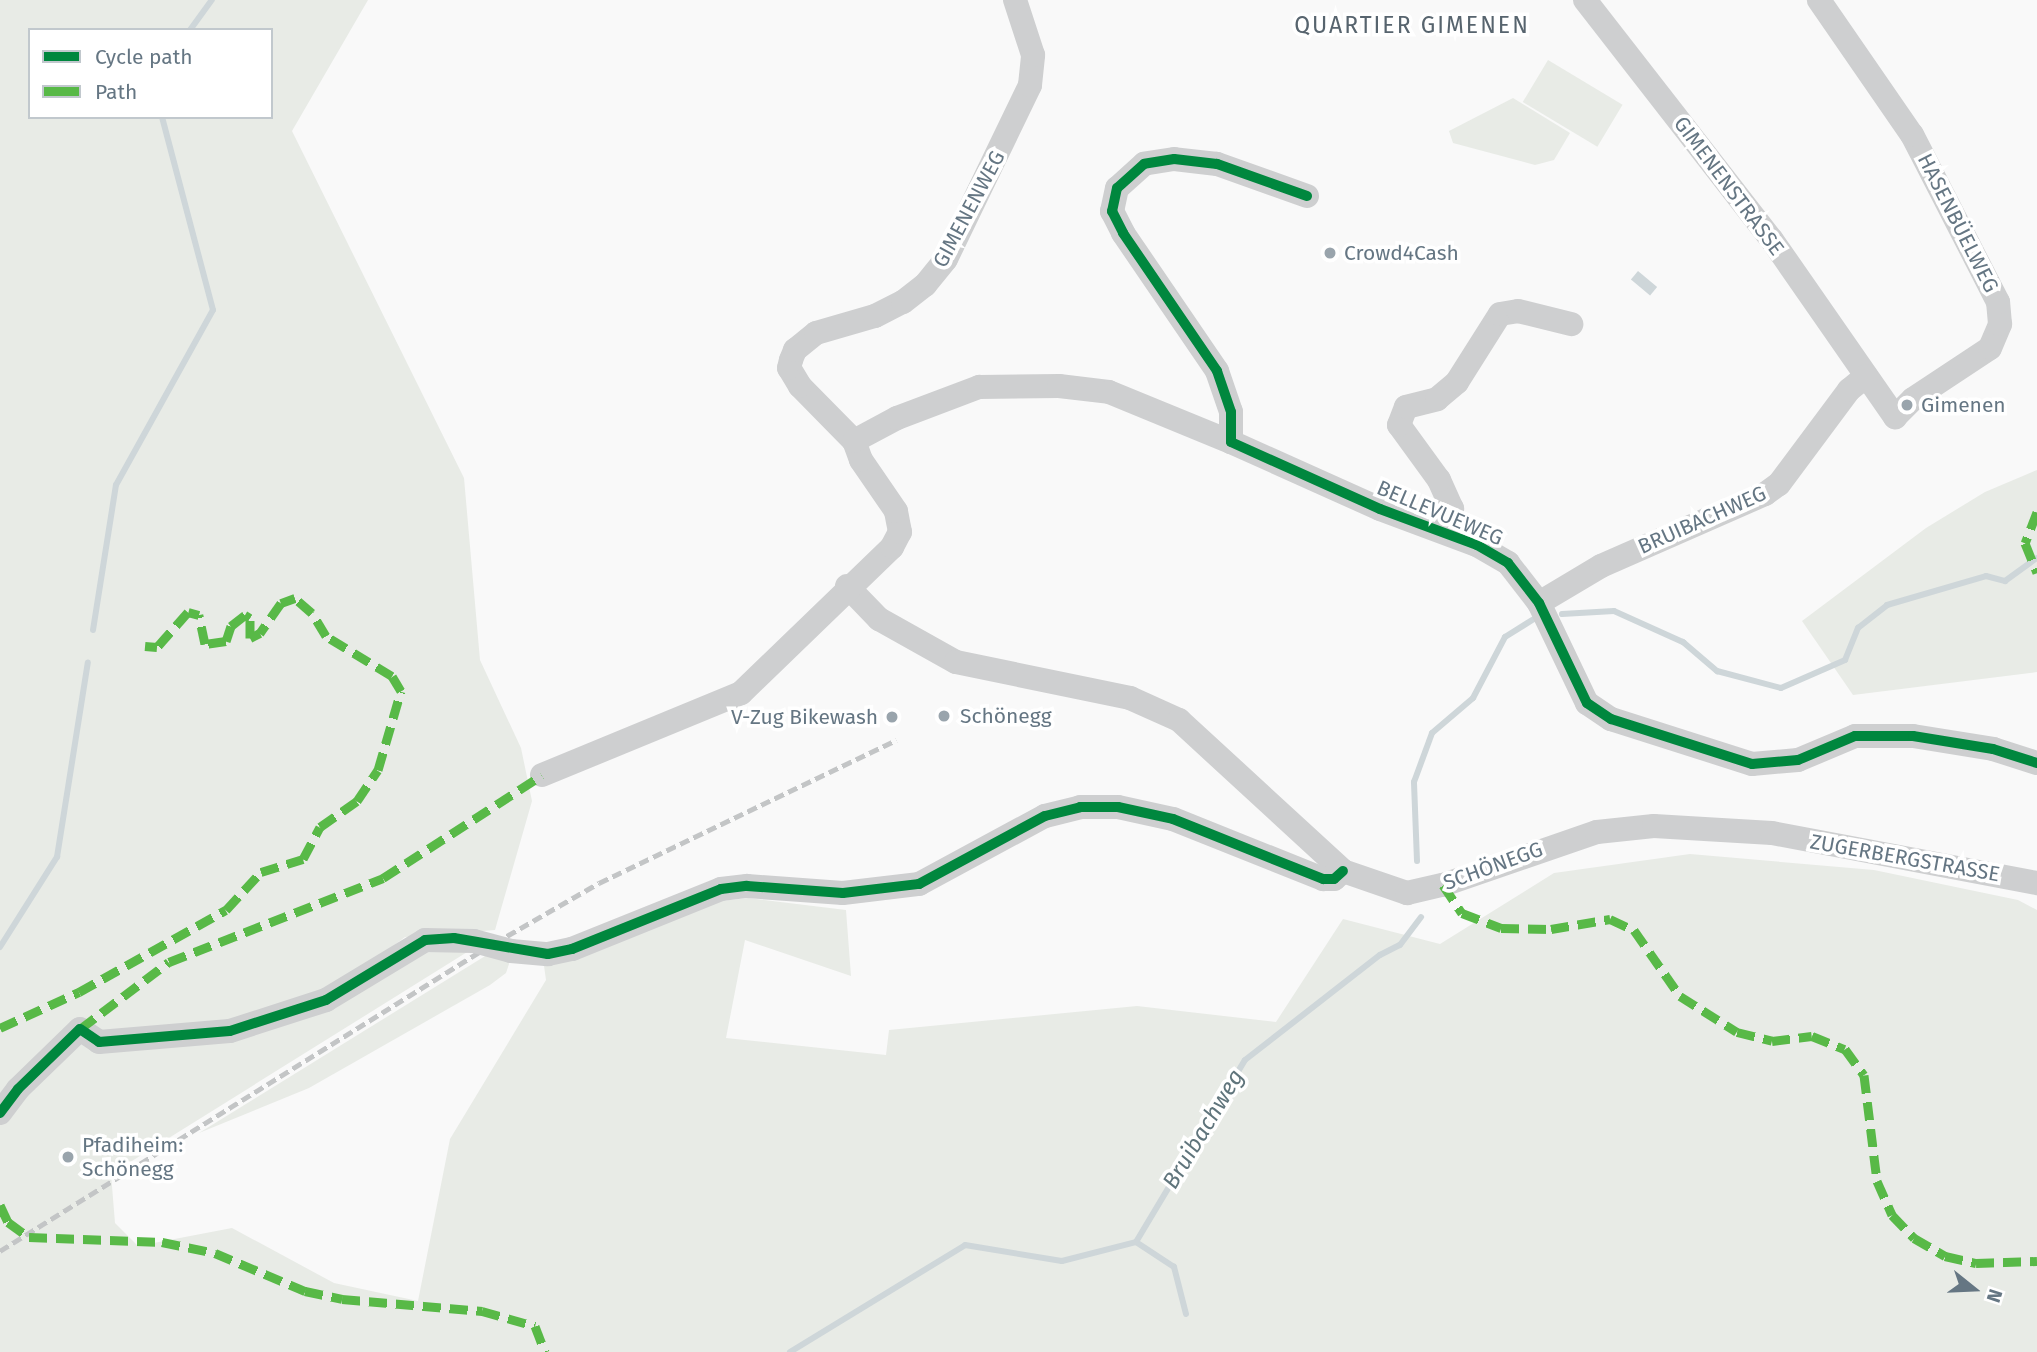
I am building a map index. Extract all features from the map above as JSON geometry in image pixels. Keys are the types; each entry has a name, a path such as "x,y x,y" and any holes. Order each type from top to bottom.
{"street":[{"name":"GIMENENWEG","path":"854,441 800,386 789,368 791,360 795,350 816,333 875,316 904,302 925,285 946,259 1030,85 1033,55 1015,0"},
{"name":"GIMENENSTRASSE","path":"1585,0 1772,240 1866,376"},
{"name":"HASENBÜELWEG","path":"1819,0 1912,135 1993,287 2001,316 1994,342 1982,356 1913,399 1895,417 1866,376"},
{"path":"1231,442 1231,412 1217,371 1123,233 1112,211 1117,188 1144,164 1174,159 1217,164 1307,196"},
{"name":"BELLEVUEWEG","path":"1447,533 1452,509 1439,480 1399,425 1406,407 1437,398 1457,382 1500,314 1518,310 1570,324"},
{"name":"BRUIBACHWEG","path":"1539,603 1601,566 1765,494 1779,484 1849,390 1866,376"},
{"name":"BELLEVUEWEG","path":"854,441 952,394 979,387 1041,385 1109,392 1231,442 1380,509 1447,533 1508,563 1539,603 1587,703 1611,719 1752,764 1798,760 1855,736 1913,736 1993,749 2037,763"},
{"path":"542,775 741,693 847,586 892,547 900,532 896,511 861,460 854,441"},
{"name":"SCHÖNEGG","path":"847,586 879,619 956,662 1130,698 1179,720 1343,871 1407,893 1443,885 1597,832 1654,826 1772,833"},
{"path":"0,1113 18,1089 80,1030 99,1042 230,1031 326,1000 425,940 474,941 510,951 548,954 572,949 721,889 747,886 844,893 919,884 1045,816 1080,807 1118,807 1173,819 1323,879 1334,879 1343,871"},
{"name":"ZUGERBERGSTRASSE","path":"1772,833 2037,883"}],"shaded area":[{"path":"0,0 368,0 292,131 464,478 480,660 521,748 532,801 495,930 405,937 338,988 243,1019 194,1029 101,1034 98,1047 195,1040 246,1031 291,1018 344,995 427,951 452,946 472,949 111,1174 115,1223 138,1246 232,1228 334,1283 418,1301 450,1139 546,980 544,966 721,901 748,898 846,910 851,976 745,940 726,1038 886,1055 889,1030 1137,1006 1276,1022 1343,919 1440,944 1554,873 1690,854 1874,870 2018,900 2037,910 2037,1352 0,1352"},
{"path":"1548,60 1623,105 1597,147 1523,102"},
{"path":"1513,98 1570,133 1554,160 1535,165 1453,143 1449,131"},
{"path":"1638,271 1657,287 1650,295 1631,279"},
{"path":"2037,470 2037,672 1853,695 1802,621 1926,528 1985,492"},
{"path":"490,953 508,957 509,964 506,973 490,985 309,1088 199,1133"}],"waterway":[{"path":"191,28 212,0"},
{"path":"93,630 116,485 213,310 163,119"},
{"name":"Bruibachweg","path":"1562,614 1614,611 1683,642 1717,671 1781,688 1845,660 1858,628 1887,605 1986,576 2005,581 2037,558"},
{"name":"Bruibachweg","path":"1417,861 1414,782 1432,733 1473,698 1505,637 1534,619"},
{"path":"0,947 57,857 88,662"},
{"name":"Bruibachweg","path":"1186,1314 1174,1267 1136,1242 1245,1060 1380,955 1400,945 1421,917"},
{"path":"790,1352 965,1245 1062,1261 1136,1242"}],"railway":[{"path":"0,1251 481,951 599,883 896,740"}],"marked path":[{"path":"2037,512 2025,543 2037,573"},
{"path":"0,1028 79,992 226,910 261,872 303,859 320,827 357,801 378,770 401,691 392,676 326,636 312,613 295,598 281,603 260,633 250,638 250,618 245,615 231,626 226,641 205,644 199,615 188,612 157,647 145,646"},
{"path":"80,1029 169,962 383,878 542,775"},
{"path":"1443,885 1462,913 1501,928 1551,929 1610,919 1634,930 1680,996 1737,1032 1772,1041 1812,1036 1845,1049 1864,1075 1877,1181 1892,1215 1914,1238 1945,1256 1976,1263 2037,1261"},
{"path":"0,1205 8,1222 29,1237 162,1242 215,1253 305,1291 342,1299 482,1311 535,1326 545,1352"}],"cycle path":[{"path":"1307,196 1217,164 1174,159 1144,164 1117,188 1112,211 1123,233 1217,371 1231,412 1231,442 1380,509 1477,545 1508,563 1539,603 1587,703 1611,719 1752,764 1798,760 1855,736 1913,736 1993,749 2037,763"},
{"path":"0,1113 18,1089 80,1029 99,1042 230,1031 326,1000 425,940 454,938 548,954 572,949 721,889 747,886 843,893 919,884 1045,816 1080,807 1118,807 1173,819 1323,879 1334,879 1343,871"}],"place":[{"name":"Crowd4Cash","path":"1330,253"},
{"name":"Gimenen","path":"1907,405"},
{"name":"Schönegg","path":"944,716"},
{"name":"V-Zug Bikewash","path":"892,717"},
{"name":"Pfadiheim: Schönegg","path":"68,1157"}],"district":[{"name":"QUARTIER GIMENEN","path":"1412,25"}]}
